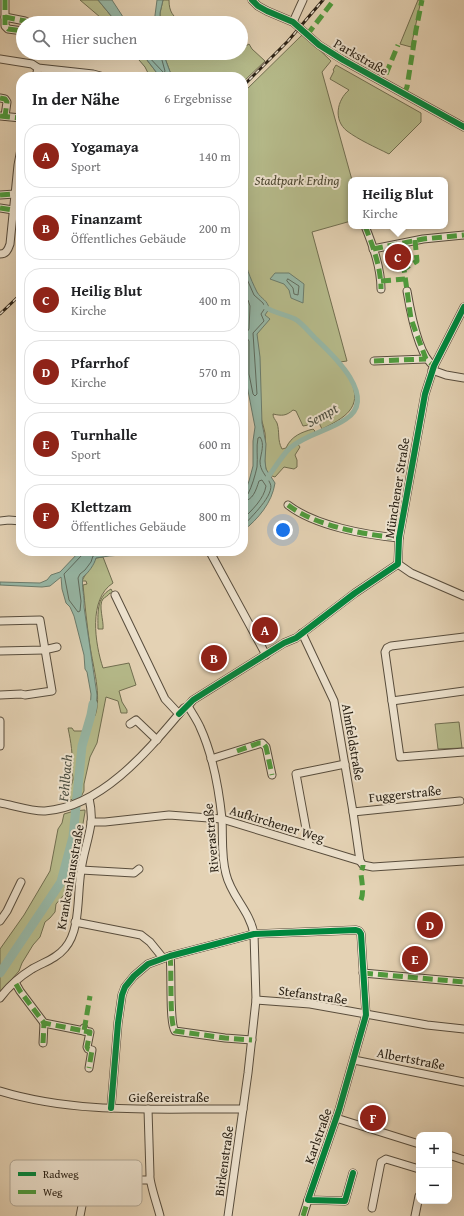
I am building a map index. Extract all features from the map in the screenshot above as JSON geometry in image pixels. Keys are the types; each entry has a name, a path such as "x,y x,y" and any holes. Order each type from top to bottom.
{"street":[{"path":"5,0 4,24 7,28 16,30"},
{"name":"Parkstraße","path":"252,0 258,6 267,11 293,22 326,50 464,128"},
{"path":"293,22 303,0"},
{"path":"5,17 16,19"},
{"path":"0,59 32,64 38,68 75,72"},
{"path":"37,72 38,68"},
{"path":"0,98 5,99 7,102 2,116 16,117"},
{"path":"0,254 4,254 9,249 16,186"},
{"path":"0,195 15,194"},
{"path":"0,208 14,210"},
{"path":"366,229 381,281 381,289"},
{"path":"373,249 423,239 464,235"},
{"path":"407,291 411,319 426,359 433,368 446,375 464,378"},
{"name":"Münchener Straße","path":"398,564 400,538 419,420 433,368 464,307"},
{"path":"374,361 426,359"},
{"path":"288,505 304,515 352,531 400,538"},
{"path":"0,521 16,521"},
{"path":"212,556 266,655"},
{"path":"0,803 44,811 70,806 88,798 109,784 157,740 184,708 193,700 289,641 294,635 302,633 355,593 398,564 411,573 464,596"},
{"path":"116,595 165,699 179,714"},
{"path":"0,621 40,620 52,692 25,695 0,695"},
{"name":"Almfeldstraße","path":"302,633 334,701 360,861"},
{"path":"464,637 390,646 385,652 400,757 464,752"},
{"path":"0,651 44,650 57,647"},
{"path":"392,701 464,691"},
{"name":"Riverastraße","path":"188,706 201,728 211,759 222,819 224,860 227,878 233,892 249,916 254,934 256,1000 243,1109"},
{"path":"130,724 136,720 157,740"},
{"path":"0,721 0,746"},
{"path":"211,759 262,743 266,746 272,775"},
{"path":"309,845 296,774 345,764"},
{"name":"Krankenhausstraße","path":"0,998 15,981 56,956 65,948 73,933 81,870 91,822 92,812 88,798"},
{"name":"Fuggerstraße","path":"353,812 460,801"},
{"name":"Aufkirchener Weg","path":"91,822 113,822 169,815 222,819 360,861 364,865 373,867 464,861"},
{"path":"81,870 134,873 139,869"},
{"path":"0,921 7,911 20,882"},
{"path":"75,922 141,935 167,957 172,973 172,1020 175,1031 252,1040"},
{"path":"111,1108 122,995 125,987 134,976 148,964 167,957 254,934 356,930 361,934 366,1015"},
{"path":"363,972 464,982"},
{"path":"16,984 44,1024 43,1043"},
{"name":"Stefanstraße","path":"256,1000 310,1004 427,1025 464,1029"},
{"name":"Karlstraße","path":"303,1216 336,1118 366,1015"},
{"path":"44,1024 84,1029 90,1032 87,1047 88,1049 92,1050 89,1068"},
{"name":"Albertstraße","path":"354,1060 464,1082"},
{"name":"Gießereistraße","path":"0,1091 30,1099 83,1107 243,1109"},
{"path":"148,1109 149,1180 153,1188 160,1216"},
{"name":"Birkenstraße","path":"228,1216 243,1109"},
{"path":"336,1118 416,1143"},
{"path":"452,1156 464,1160"},
{"path":"372,1208 381,1162 386,1159 416,1168"},
{"path":"308,1200 344,1201 353,1173"},
{"path":"142,1180 149,1180"},
{"path":"414,1216 417,1204"},
{"path":"80,1216 82,1206"}],"green space":[{"path":"80,0 98,0 111,16 99,16"},
{"path":"163,0 169,0 170,8 174,16 160,16"},
{"path":"418,0 421,0 411,47 400,44"},
{"name":"Stadtpark Erding","path":"303,34 331,61 322,72 351,177 348,177 348,222 312,232 347,361 340,362 345,368 351,381 355,398 353,405 344,416 338,421 322,429 319,423 303,426 296,411 293,410 284,415 273,414 278,426 282,449 286,448 291,440 297,435 313,429 315,431 297,443 300,447 295,455 297,467 294,469 284,467 275,477 269,475 265,466 265,433 259,411 248,383 248,88"},
{"path":"248,45 265,61 248,77 248,72 170,72 166,60 248,60"},
{"path":"139,60 147,60 156,72 148,72"},
{"path":"336,65 421,113 421,122 389,154 347,131 340,121 338,116 339,104 349,90 330,79"},
{"path":"103,557 113,583 105,590 97,611 96,635 100,658 103,668 129,663 136,685 119,691 127,713 121,713 118,701 106,697 97,743 90,757 84,784 84,791 82,795 67,801 73,779 72,748 68,728 72,728 74,731 85,731 89,715 95,716 98,700 83,585 87,584 86,581 82,581 96,558"},
{"path":"111,589 113,594 110,593 103,599 101,605 103,629 98,629 98,612 100,601 106,592"},
{"path":"459,722 462,748 438,749 435,724"},
{"path":"85,810 71,893 64,895 56,904 55,912 45,922 40,937 33,945 19,971 0,993 0,949 24,915 50,871 58,829 62,823 64,814"}],"water":[{"path":"98,0 112,0 122,16 111,16"},
{"path":"157,0 163,0 160,16 155,16"},
{"path":"147,60 166,60 170,72 156,72"},
{"path":"248,271 257,292 266,302 269,309 265,315 270,319 257,334 260,357 262,423 266,444 265,461 266,469 275,483 268,504 248,526 248,484 253,466 253,441 255,427 248,391"},
{"path":"275,273 289,273 304,284 303,303 291,298 289,290 284,284 270,279"},
{"path":"75,556 109,556 96,558 91,568 83,577 82,584 97,695 96,711 91,715 91,694 87,672 85,669 84,655 74,616 70,607 66,603 62,589 61,577 50,586 0,585 0,582 40,583 47,580 51,575 60,572"}],"waterway":[{"name":"Sempt","path":"265,307 295,319 303,325 341,365 355,388 357,399 355,410 346,419 332,427 303,439 290,448 266,480"},
{"name":"Fehlbach","path":"0,973 61,882 73,837 82,746 93,704"}],"railway":[{"path":"248,81 288,41 323,0"},
{"path":"0,314 16,299"}],"marked path":[{"path":"5,0 5,26 8,29 16,30"},
{"path":"307,35 334,0"},
{"path":"404,94 407,87 422,0"},
{"path":"5,17 16,19"},
{"path":"386,74 398,45"},
{"path":"0,98 5,99 7,102 5,116"},
{"path":"0,116 16,118"},
{"path":"0,195 15,194"},
{"path":"0,208 13,210"},
{"path":"366,229 378,265 381,289"},
{"path":"373,249 423,239 464,235"},
{"path":"415,240 417,261 404,269 411,319 426,359 434,366"},
{"path":"381,281 405,279"},
{"path":"374,361 426,359"},
{"path":"288,505 312,519 326,524 356,532 399,538"},
{"path":"237,751 263,743 266,747 272,775"},
{"path":"361,900 363,891 361,874 363,865"},
{"path":"170,956 171,1007 175,1031 252,1040"},
{"path":"363,973 464,982"},
{"path":"16,984 44,1023 84,1031 90,996"},
{"path":"43,1043 44,1023"},
{"path":"84,1031 90,1032 87,1047 88,1049 92,1050 89,1068"},
{"path":"303,1216 308,1200"}],"cycle path":[{"path":"252,0 258,6 267,11 293,22 319,45 343,60 464,127"},
{"path":"179,714 193,700 284,643 296,638 355,593 398,564 399,538 425,394 434,366 464,307"},
{"path":"111,1108 118,1023 122,995 125,987 134,976 148,964 170,956 254,934 356,930 361,934 366,1015 339,1110 308,1200 345,1201 353,1173"}],"place":[{"name":"Heilig Blut","path":"398,257"},
{"name":"Yogamaya","path":"265,630"},
{"name":"Finanzamt","path":"214,658"},
{"name":"Pfarrhof","path":"430,925"},
{"name":"Turnhalle","path":"415,959"},
{"name":"Klettzam","path":"373,1118"}]}
